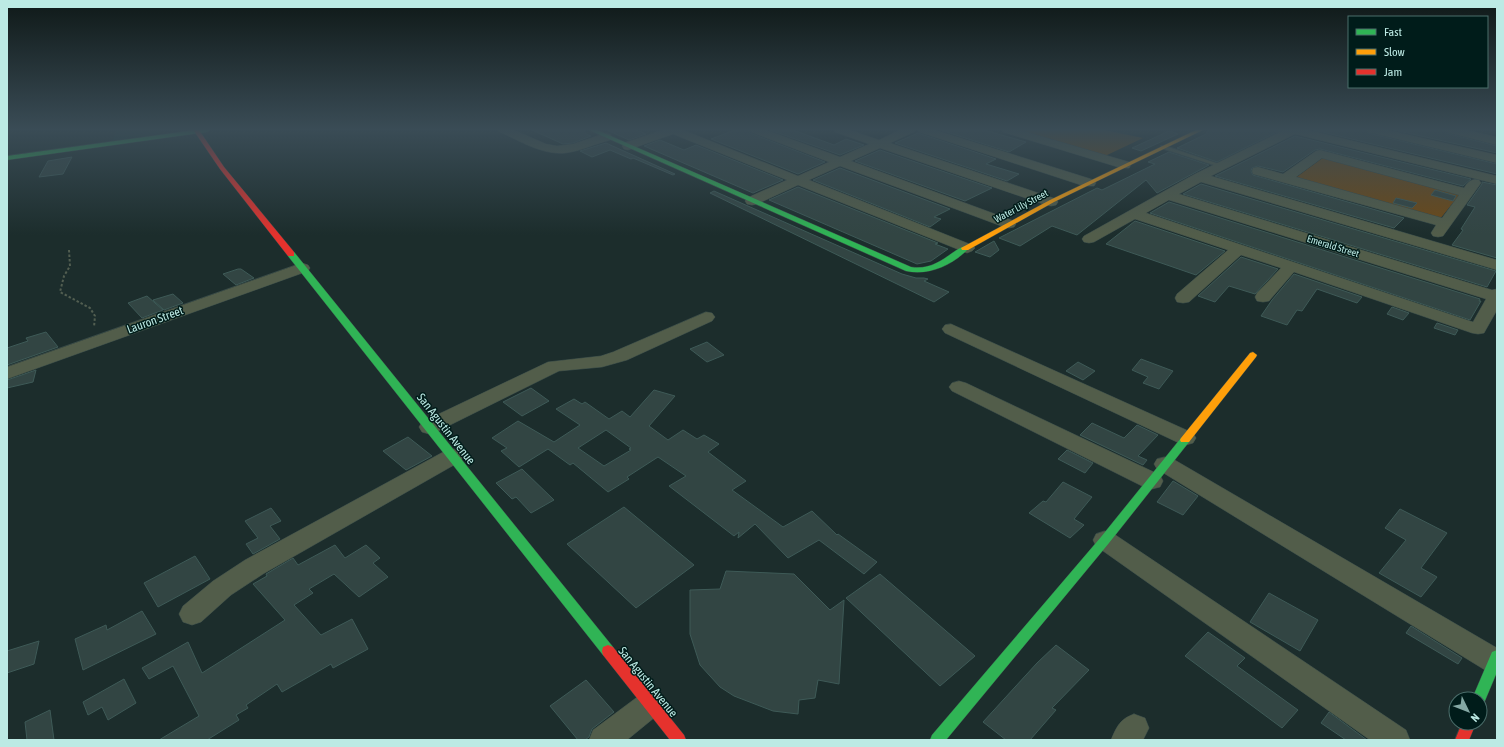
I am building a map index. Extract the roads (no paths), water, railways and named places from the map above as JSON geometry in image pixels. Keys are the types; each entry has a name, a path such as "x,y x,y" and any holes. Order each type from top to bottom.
{"street":[{"name":"San Agustin Avenue","path":"220,165 679,740"},
{"path":"671,165 752,201 831,165"},
{"path":"760,165 967,248"},
{"path":"850,165 1009,224"},
{"path":"941,165 1051,202"},
{"path":"1032,165 1089,183"},
{"name":"Water Lily Street","path":"752,201 919,272 930,270 1009,224 1125,165"},
{"path":"1285,179 1305,165"},
{"path":"1361,165 1468,193"},
{"path":"1435,165 1497,180"},
{"path":"1089,239 1222,166"},
{"path":"1258,171 1445,223"},
{"path":"1429,245 1480,176"},
{"path":"1200,178 1497,265"},
{"name":"Emerald Street","path":"1168,195 1496,296"},
{"path":"1135,214 1478,328 1496,296"},
{"path":"1183,298 1239,248"},
{"path":"1263,297 1292,266"},
{"name":"Lauron Street","path":"7,373 302,268"},
{"path":"429,427 555,366 602,361 620,356 706,316"},
{"path":"951,329 1186,438"},
{"path":"937,740 1105,540 1253,355"},
{"path":"959,387 1159,473 1496,659 1482,691"},
{"path":"192,614 222,588 254,567 453,456"},
{"path":"1105,540 1395,740"},
{"path":"604,740 650,704"}]}
